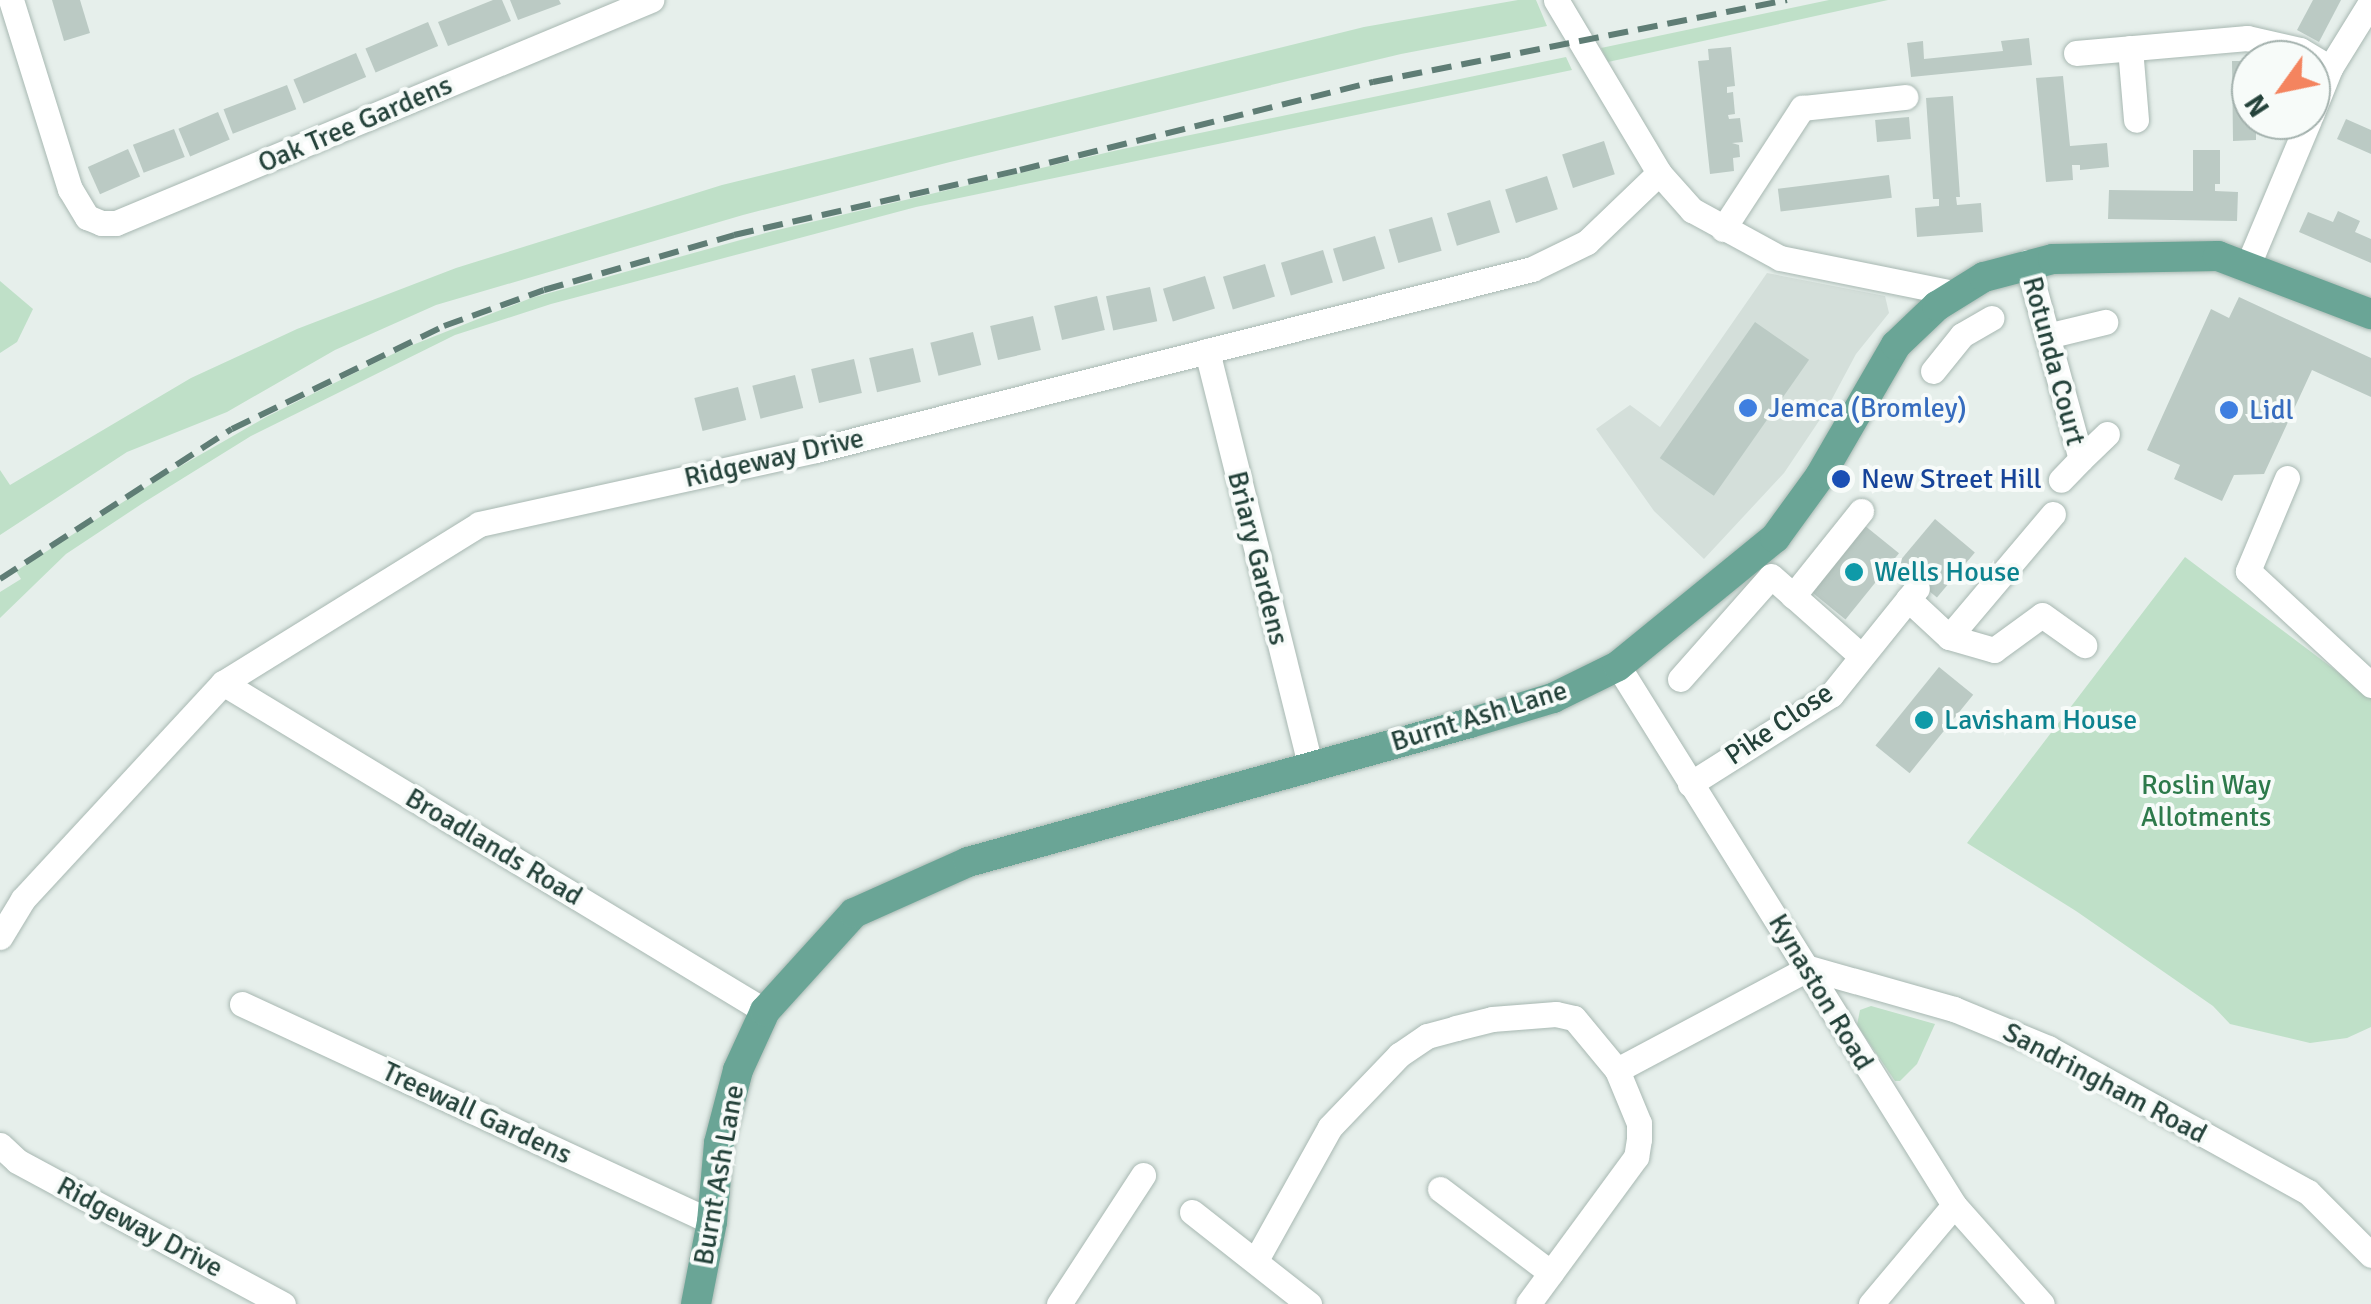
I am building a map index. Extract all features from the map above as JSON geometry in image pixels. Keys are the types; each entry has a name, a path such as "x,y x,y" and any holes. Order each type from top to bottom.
{"main road":[{"name":"Burnt Ash Lane","path":"696,1304 712,1222 727,1103 765,1011 854,913 968,862 1552,698 1618,666 1775,538 1820,476 1896,346 1945,299 2027,262 2218,256 2371,314"}],"street":[{"name":"Oak Tree Gardens","path":"11,0 70,189 87,217 116,223 652,0"},
{"path":"1556,0 1659,172 1692,210 1780,258 1945,299 1962,335"},
{"path":"2331,66 2371,2"},
{"path":"2076,53 2256,40"},
{"path":"2130,48 2136,120"},
{"path":"1723,229 1802,108 1905,97"},
{"path":"2248,265 2301,140"},
{"name":"Ridgeway Drive","path":"0,937 23,899 223,683 479,524 816,450 1532,269 1588,242 1659,172"},
{"name":"Rotunda Court","path":"2027,262 2082,460"},
{"name":"Rotunda Court","path":"1933,371 1962,335 1992,318"},
{"path":"2046,336 2104,322"},
{"name":"Briary Gardens","path":"1206,351 1310,766"},
{"name":"Rotunda Court","path":"2061,480 2107,434"},
{"path":"2287,478 2248,571 2371,685"},
{"path":"1793,596 1860,511"},
{"path":"2054,514 1948,638 1994,650 2042,615 2084,645"},
{"path":"1680,679 1771,576 1861,656"},
{"name":"Pike Close","path":"1690,784 1831,696 1912,593 1948,638"},
{"name":"Kynaston Road","path":"1618,666 1954,1205 2042,1304"},
{"name":"Broadlands Road","path":"223,683 765,1011"},
{"path":"1617,1070 1809,968"},
{"name":"Sandringham Road","path":"1809,968 1954,1009 2048,1048 2308,1192 2371,1255"},
{"name":"Treewall Gardens","path":"242,1004 712,1222"},
{"path":"1256,1260 1330,1127 1399,1055 1427,1036 1492,1019 1556,1014 1574,1018 1617,1070 1638,1123 1636,1156 1528,1304"},
{"name":"Ridgeway Drive","path":"0,1145 17,1161 284,1304"},
{"path":"1059,1304 1143,1175"},
{"path":"1440,1189 1551,1273"},
{"path":"1872,1304 1954,1205"},
{"path":"1192,1212 1309,1304"}],"shaded area":[{"path":"1767,273 1885,296 1889,313 1856,354 1825,412 1784,473 1704,559 1654,511 1596,429 1630,405 1660,427"}],"green space":[{"path":"1536,0 1547,26 1401,54 950,162 743,215 436,305 335,350 227,412 127,452 0,535 0,470 10,485 191,378 297,329 456,268 722,185 1364,27"},
{"path":"1829,0 1888,0 1608,62 1601,48"},
{"path":"1566,57 1572,70 916,207 551,304 455,335 251,436 143,503 66,554 0,618 0,592 21,579 16,571 165,475 266,417 405,348 531,298 773,231 1118,150"},
{"path":"0,281 33,309 17,342 0,353"},
{"name":"Roslin Way Allotments","path":"2185,557 2371,697 2371,1027 2347,1038 2310,1043 2230,1024 2213,1006 2076,911 1967,843"},
{"path":"1871,1006 1935,1024 1917,1064 1900,1081 1895,1081 1857,1025 1860,1010"}],"building":[{"path":"52,0 80,0 90,33 64,41"},
{"path":"502,0 511,21 448,46 438,22"},
{"path":"510,0 559,0 561,4 518,20"},
{"path":"2313,0 2341,0 2320,40 2297,30"},
{"path":"428,22 438,46 376,73 365,49"},
{"path":"2029,38 2032,65 1911,77 1907,43 1923,41 1924,59 2003,51 2001,41"},
{"path":"1731,47 1735,86 1727,87 1727,93 1733,92 1735,114 1728,115 1729,119 1740,118 1743,142 1732,143 1739,145 1740,157 1733,158 1734,171 1710,174 1698,61 1709,60 1708,49"},
{"path":"356,53 366,77 304,104 293,80"},
{"path":"2063,76 2070,146 2107,143 2109,167 2080,170 2080,165 2072,165 2073,180 2046,182 2036,78"},
{"path":"287,85 296,109 233,134 224,109"},
{"path":"1953,96 1960,197 1956,197 1957,205 1981,203 1983,232 1917,237 1915,208 1939,206 1939,199 1933,199 1926,98"},
{"path":"218,112 230,140 190,156 178,129"},
{"path":"1909,117 1911,139 1877,142 1875,120"},
{"path":"2346,119 2371,130 2371,154 2337,139"},
{"path":"174,129 185,157 144,173 133,145"},
{"path":"1604,141 1615,174 1573,188 1562,155"},
{"path":"128,149 140,176 100,194 88,167"},
{"path":"2193,150 2220,150 2220,184 2215,184 2215,191 2238,192 2237,221 2108,219 2109,190 2193,191"},
{"path":"1889,175 1892,198 1781,211 1778,189"},
{"path":"1547,176 1558,209 1516,223 1505,190"},
{"path":"1490,200 1500,233 1457,246 1447,213"},
{"path":"2338,211 2360,221 2355,232 2371,239 2371,263 2299,232 2308,212 2333,222"},
{"path":"1432,217 1442,251 1398,263 1389,229"},
{"path":"1375,236 1385,269 1343,281 1333,249"},
{"path":"1323,250 1333,283 1291,295 1281,263"},
{"path":"1265,264 1275,297 1233,309 1223,277"},
{"path":"1205,276 1215,309 1173,321 1163,289"},
{"path":"1150,287 1157,321 1113,331 1106,296"},
{"path":"1097,296 1105,330 1062,340 1054,306"},
{"name":"Lidl","path":"2239,297 2371,358 2371,397 2312,370 2264,474 2234,475 2222,501 2174,479 2180,465 2147,450 2211,309 2229,318"},
{"path":"1033,316 1041,350 998,360 990,326"},
{"path":"1755,322 1809,360 1714,496 1660,458"},
{"path":"973,332 981,365 939,376 930,343"},
{"path":"913,348 921,382 877,392 869,358"},
{"path":"854,359 862,393 819,403 811,369"},
{"path":"795,375 803,408 761,419 752,386"},
{"path":"738,387 746,420 703,431 694,398"},
{"path":"1935,519 1975,552 1937,598 1897,564"},
{"name":"Wells House","path":"1864,525 1899,553 1845,619 1811,591"},
{"name":"Lavisham House","path":"1939,667 1973,695 1910,773 1875,745"}],"railway":[{"path":"0,579 232,429 444,326 544,290 734,235 1020,170 1373,82 1787,0"}],"place":[{"name":"Jemca (Bromley)","path":"1748,408"},
{"name":"Lidl","path":"2229,410"},
{"name":"New Street Hill","path":"1841,479"},
{"name":"Wells House","path":"1854,572"},
{"name":"Lavisham House","path":"1924,720"}]}
